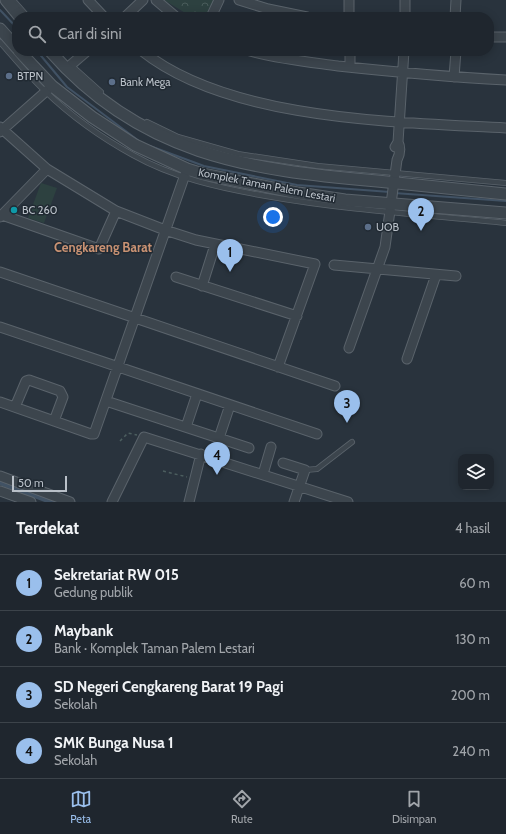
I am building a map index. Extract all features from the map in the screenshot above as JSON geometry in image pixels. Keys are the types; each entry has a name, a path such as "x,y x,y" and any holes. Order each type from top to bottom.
{"street":[{"path":"6,0 16,12"},
{"path":"88,0 99,12"},
{"path":"130,12 143,0"},
{"path":"156,0 170,12"},
{"path":"213,12 219,0"},
{"path":"239,0 268,10 279,12"},
{"path":"349,0 349,12"},
{"path":"405,0 405,12"},
{"path":"455,12 456,0"},
{"path":"0,30 12,43"},
{"path":"494,37 506,37"},
{"name":"Komplek Taman Palem Lestari","path":"23,56 48,89 135,145 186,173 203,174 298,193 345,200 506,213"},
{"name":"Komplek Taman Palem Lestari","path":"56,56 103,101 144,128 174,143 297,174 394,181 506,194"},
{"path":"69,67 81,56"},
{"path":"150,56 171,70 204,87 242,98 289,108 345,117 400,122 506,128"},
{"path":"276,56 403,73 506,80"},
{"path":"350,56 350,67"},
{"path":"349,348 378,269 387,239 397,160 394,155 395,146 398,142 400,122 404,56"},
{"path":"454,77 456,56"},
{"path":"48,89 1,130 47,169 116,211 165,230 216,245 315,264 278,367"},
{"path":"47,169 1,216 99,249 116,211"},
{"path":"0,402 90,434 94,434 186,173"},
{"path":"202,286 216,245"},
{"path":"334,265 456,276"},
{"path":"0,272 335,386"},
{"path":"407,359 436,275"},
{"path":"176,277 297,316"},
{"path":"0,327 318,434"},
{"path":"15,407 26,381 29,380 60,391 62,397 54,421"},
{"path":"186,427 197,394"},
{"path":"106,400 249,448"},
{"path":"219,438 230,405"},
{"path":"112,502 144,437 348,502"},
{"path":"263,474 272,447"},
{"path":"188,502 201,454"},
{"path":"284,463 305,470 294,502"},
{"path":"0,476 70,502"},
{"path":"0,491 31,502"}],"lane":[{"path":"13,0 24,12"},
{"path":"0,42 12,54"},
{"path":"14,56 48,89"},
{"path":"61,56 69,67"},
{"path":"394,181 506,183"},
{"path":"391,204 506,223"},
{"path":"305,470 317,469 352,442"}],"path":[{"path":"120,441 125,435 131,432 144,437"},
{"path":"163,471 194,479"}],"green space":[{"path":"164,0 215,0 209,12 184,12"},
{"path":"41,183 57,188 44,223 28,218"}],"waterway":[{"path":"0,10 12,23"},
{"path":"41,56 67,87 139,141"},
{"path":"150,146 204,166 297,185 390,192"},
{"path":"394,193 506,201"},
{"path":"0,481 56,502"}],"place":[{"name":"BTPN","path":"9,76"},
{"name":"Bank Mega","path":"112,82"},
{"name":"BC 260","path":"14,210"},
{"name":"UOB","path":"368,227"},
{"name":"Maybank","path":"421,231"},
{"name":"Sekretariat RW 015","path":"230,272"},
{"name":"SD Negeri Cengkareng Barat 19 Pagi","path":"347,423"},
{"name":"SMK Bunga Nusa 1","path":"217,475"}],"district":[{"name":"Cengkareng Barat","path":"103,247"}]}
